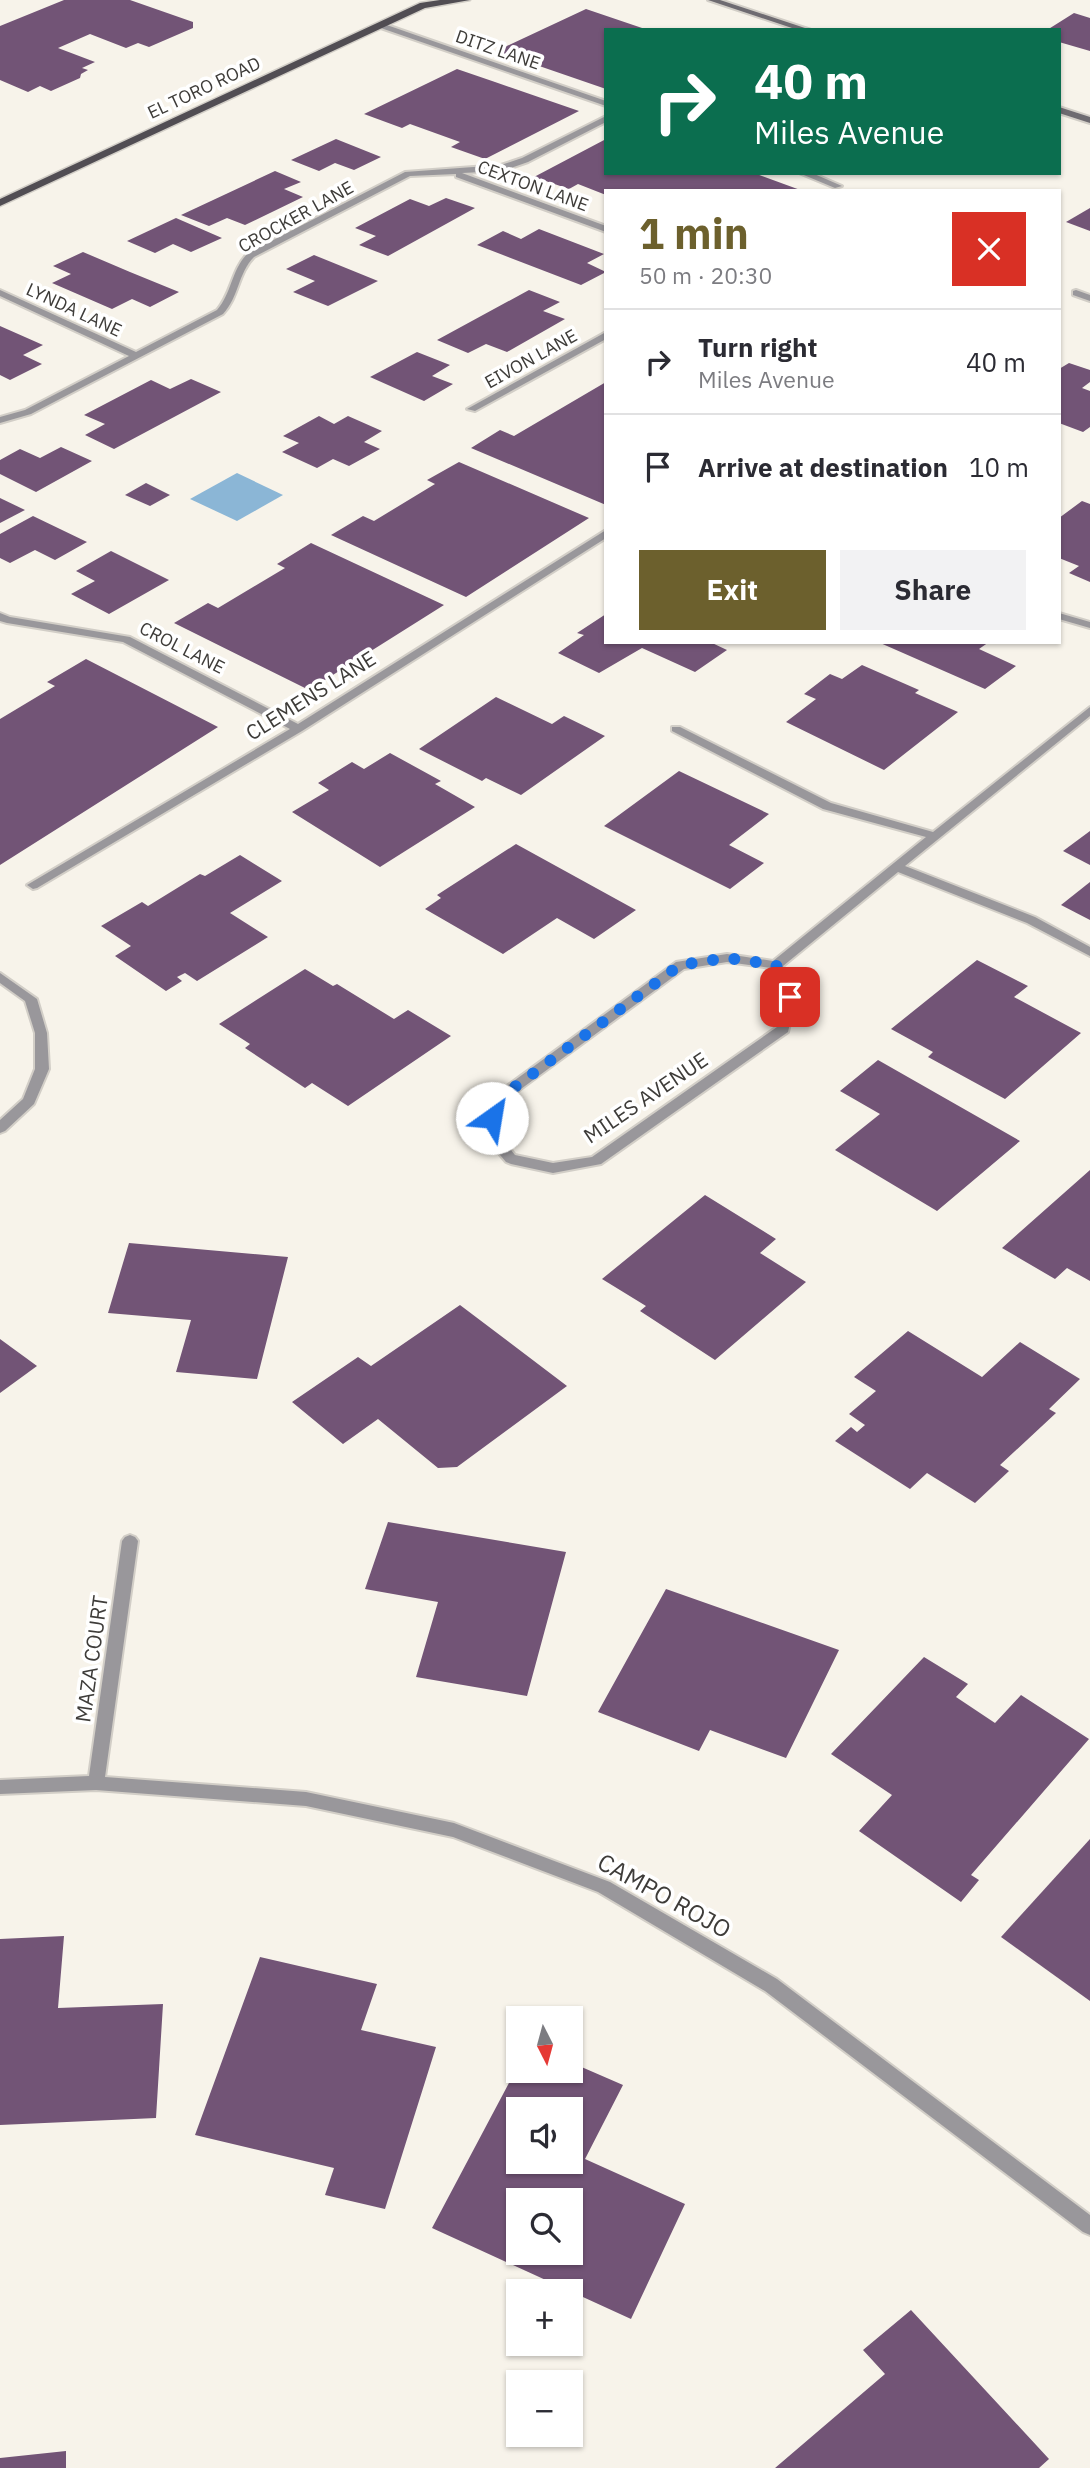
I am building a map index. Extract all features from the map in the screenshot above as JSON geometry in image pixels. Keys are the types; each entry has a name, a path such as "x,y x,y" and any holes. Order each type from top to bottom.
{"main road":[{"name":"EL TORO ROAD","path":"0,203 425,3 464,0"},
{"path":"712,0 801,28"},
{"path":"1061,111 1090,120"}],"street":[{"name":"DITZ LANE","path":"381,25 604,103"},
{"name":"CROCKER LANE","path":"0,420 28,412 220,312 230,299 237,269 251,255 408,174 502,168 525,160 604,119"},
{"name":"CEXTON LANE","path":"449,171 604,228"},
{"path":"808,175 838,186"},
{"name":"LYNDA LANE","path":"0,293 135,355"},
{"path":"1076,293 1090,298"},
{"name":"EIVON LANE","path":"472,409 604,336"},
{"name":"CLEMENS LANE","path":"33,886 298,729 604,534"},
{"name":"CROL LANE","path":"0,616 7,620 125,639 298,729"},
{"path":"1061,617 1090,625"},
{"path":"776,965 1090,710"},
{"path":"676,729 827,806 935,836"},
{"path":"897,867 1031,920 1090,952"},
{"name":"MILES AVENUE","path":"727,958 776,965 790,997 783,1029 596,1161 553,1168 512,1159 491,1134 493,1103 680,965 727,958"},
{"path":"0,977 31,999 41,1033 42,1069 29,1101 0,1128"},
{"name":"MAZA COURT","path":"96,1783 130,1541"},
{"name":"CAMPO ROJO","path":"0,1787 96,1783 306,1799 454,1830 604,1887 771,1984 1090,2226"}],"water":[{"path":"237,473 283,495 237,521 190,499"}],"building":[{"path":"64,0 130,0 193,22 193,28 149,47 138,43 126,48 90,34 58,48 95,62 82,68 88,70 81,74 80,78 51,91 40,86 28,92 0,80 0,26"},
{"path":"586,9 642,28 604,28 604,88 496,51"},
{"path":"1074,13 1090,18 1090,51 1061,43 1061,28 1050,28"},
{"path":"457,69 579,111 485,159 451,147 460,142 410,124 402,128 364,114"},
{"path":"336,139 381,157 354,170 335,163 319,171 291,160"},
{"path":"604,140 604,175 759,175 798,189 604,189 604,194 578,184 569,189 534,177"},
{"path":"275,171 301,182 284,189 303,197 245,225 227,218 209,226 181,215"},
{"path":"446,198 475,208 388,256 359,245 376,236 355,228 410,199 429,206"},
{"path":"1090,208 1090,231 1066,222"},
{"path":"176,218 222,238 191,252 173,244 155,253 127,241"},
{"path":"539,229 604,254 587,263 604,273 581,285 477,245 503,231 521,239"},
{"path":"83,252 179,292 150,307 132,299 112,309 52,283 71,274 53,266"},
{"path":"314,255 378,281 328,306 293,292 315,281 286,269"},
{"path":"529,290 560,302 543,311 565,319 507,352 486,344 468,353 437,340"},
{"path":"0,326 43,345 23,355 42,364 10,380 0,375"},
{"path":"417,352 450,365 432,376 453,384 424,401 370,377"},
{"path":"1069,363 1090,370 1090,382 1082,388 1090,391 1090,427 1083,432 1061,424 1061,368"},
{"path":"191,379 221,392 114,449 85,435 105,424 84,415 151,380 170,389"},
{"path":"604,383 604,504 471,448 500,430 514,436"},
{"path":"319,416 334,424 348,416 382,431 364,442 380,449 349,466 333,459 317,468 282,452 299,443 283,436"},
{"path":"61,447 92,461 36,492 0,474 0,460 20,449 40,458"},
{"path":"459,462 589,518 466,597 331,535 363,516 374,521 435,484 427,480"},
{"path":"146,483 170,495 150,506 125,495"},
{"path":"0,498 25,510 0,523"},
{"path":"1082,501 1090,504 1090,582 1069,573 1079,566 1061,559 1061,517"},
{"path":"33,516 87,542 55,560 35,550 10,563 0,558 0,534"},
{"path":"311,543 444,605 309,690 174,623 208,603 218,608 285,568 277,564"},
{"path":"111,551 169,580 109,614 71,594 95,581 76,571"},
{"path":"604,615 604,644 714,644 727,650 695,672 642,648 599,673 558,653 584,635 577,633"},
{"path":"883,644 986,644 979,649 1016,666 985,689"},
{"path":"86,659 218,727 0,865 0,719 55,686 47,682"},
{"path":"862,665 919,690 915,693 958,712 884,770 786,722 816,699 804,694 830,674 842,679"},
{"path":"496,697 552,724 564,716 605,736 521,795 486,778 482,781 419,749"},
{"path":"390,753 441,781 435,784 475,807 380,867 292,812 329,790 318,783 352,762 364,769"},
{"path":"679,771 769,814 729,845 764,863 730,889 604,826"},
{"path":"1090,831 1090,865 1063,851"},
{"path":"516,844 636,910 594,939 557,918 503,954 425,909 441,898 437,895"},
{"path":"240,855 282,881 230,913 268,937 197,981 185,973 177,977 182,981 166,991 115,956 131,946 101,926 142,902 148,906 200,874 205,876"},
{"path":"1090,882 1090,920 1061,905"},
{"path":"977,960 1028,986 1014,997 1081,1033 1005,1099 928,1057 933,1052 891,1029"},
{"path":"305,969 333,986 337,984 394,1019 408,1010 451,1036 348,1106 312,1083 305,1088 245,1048 250,1044 219,1024"},
{"path":"878,1060 1020,1141 937,1211 835,1150 880,1114 840,1091"},
{"path":"1090,1170 1090,1281 1067,1268 1055,1279 1002,1248"},
{"path":"705,1195 776,1239 760,1253 806,1282 715,1360 640,1311 646,1306 602,1279"},
{"path":"129,1243 288,1257 257,1379 176,1372 191,1320 108,1313"},
{"path":"460,1305 567,1386 457,1467 438,1468 378,1419 343,1444 292,1402 358,1357 371,1366"},
{"path":"908,1331 982,1377 1020,1342 1080,1379 1049,1409 1056,1413 1000,1465 1009,1471 975,1503 927,1473 910,1489 835,1441 851,1427 857,1432 865,1425 849,1414 876,1391 854,1377"},
{"path":"0,1339 37,1366 0,1393"},
{"path":"388,1522 566,1552 527,1696 416,1677 438,1602 365,1589"},
{"path":"666,1589 839,1650 786,1758 710,1730 699,1751 598,1712"},
{"path":"924,1657 968,1684 956,1697 995,1723 1021,1695 1089,1739 971,1875 979,1880 961,1902 859,1831 892,1795 831,1754"},
{"path":"1090,1839 1090,2001 1001,1937"},
{"path":"64,1936 58,2008 163,2004 156,2118 0,2125 0,1939"},
{"path":"260,1957 377,1984 361,2030 436,2047 385,2209 325,2195 334,2168 195,2135"},
{"path":"583,2068 623,2085 585,2159 685,2204 631,2319 583,2297 583,2279 544,2279 513,2265 583,2265 583,2188 506,2188 506,2262 432,2228 509,2083 583,2083"},
{"path":"911,2310 1049,2459 1039,2468 775,2468 885,2374 863,2350"},
{"path":"66,2451 66,2468 0,2468 0,2458"}],"route":[{"path":"492,1118 493,1103 680,965 727,958 776,965 790,997"}]}
